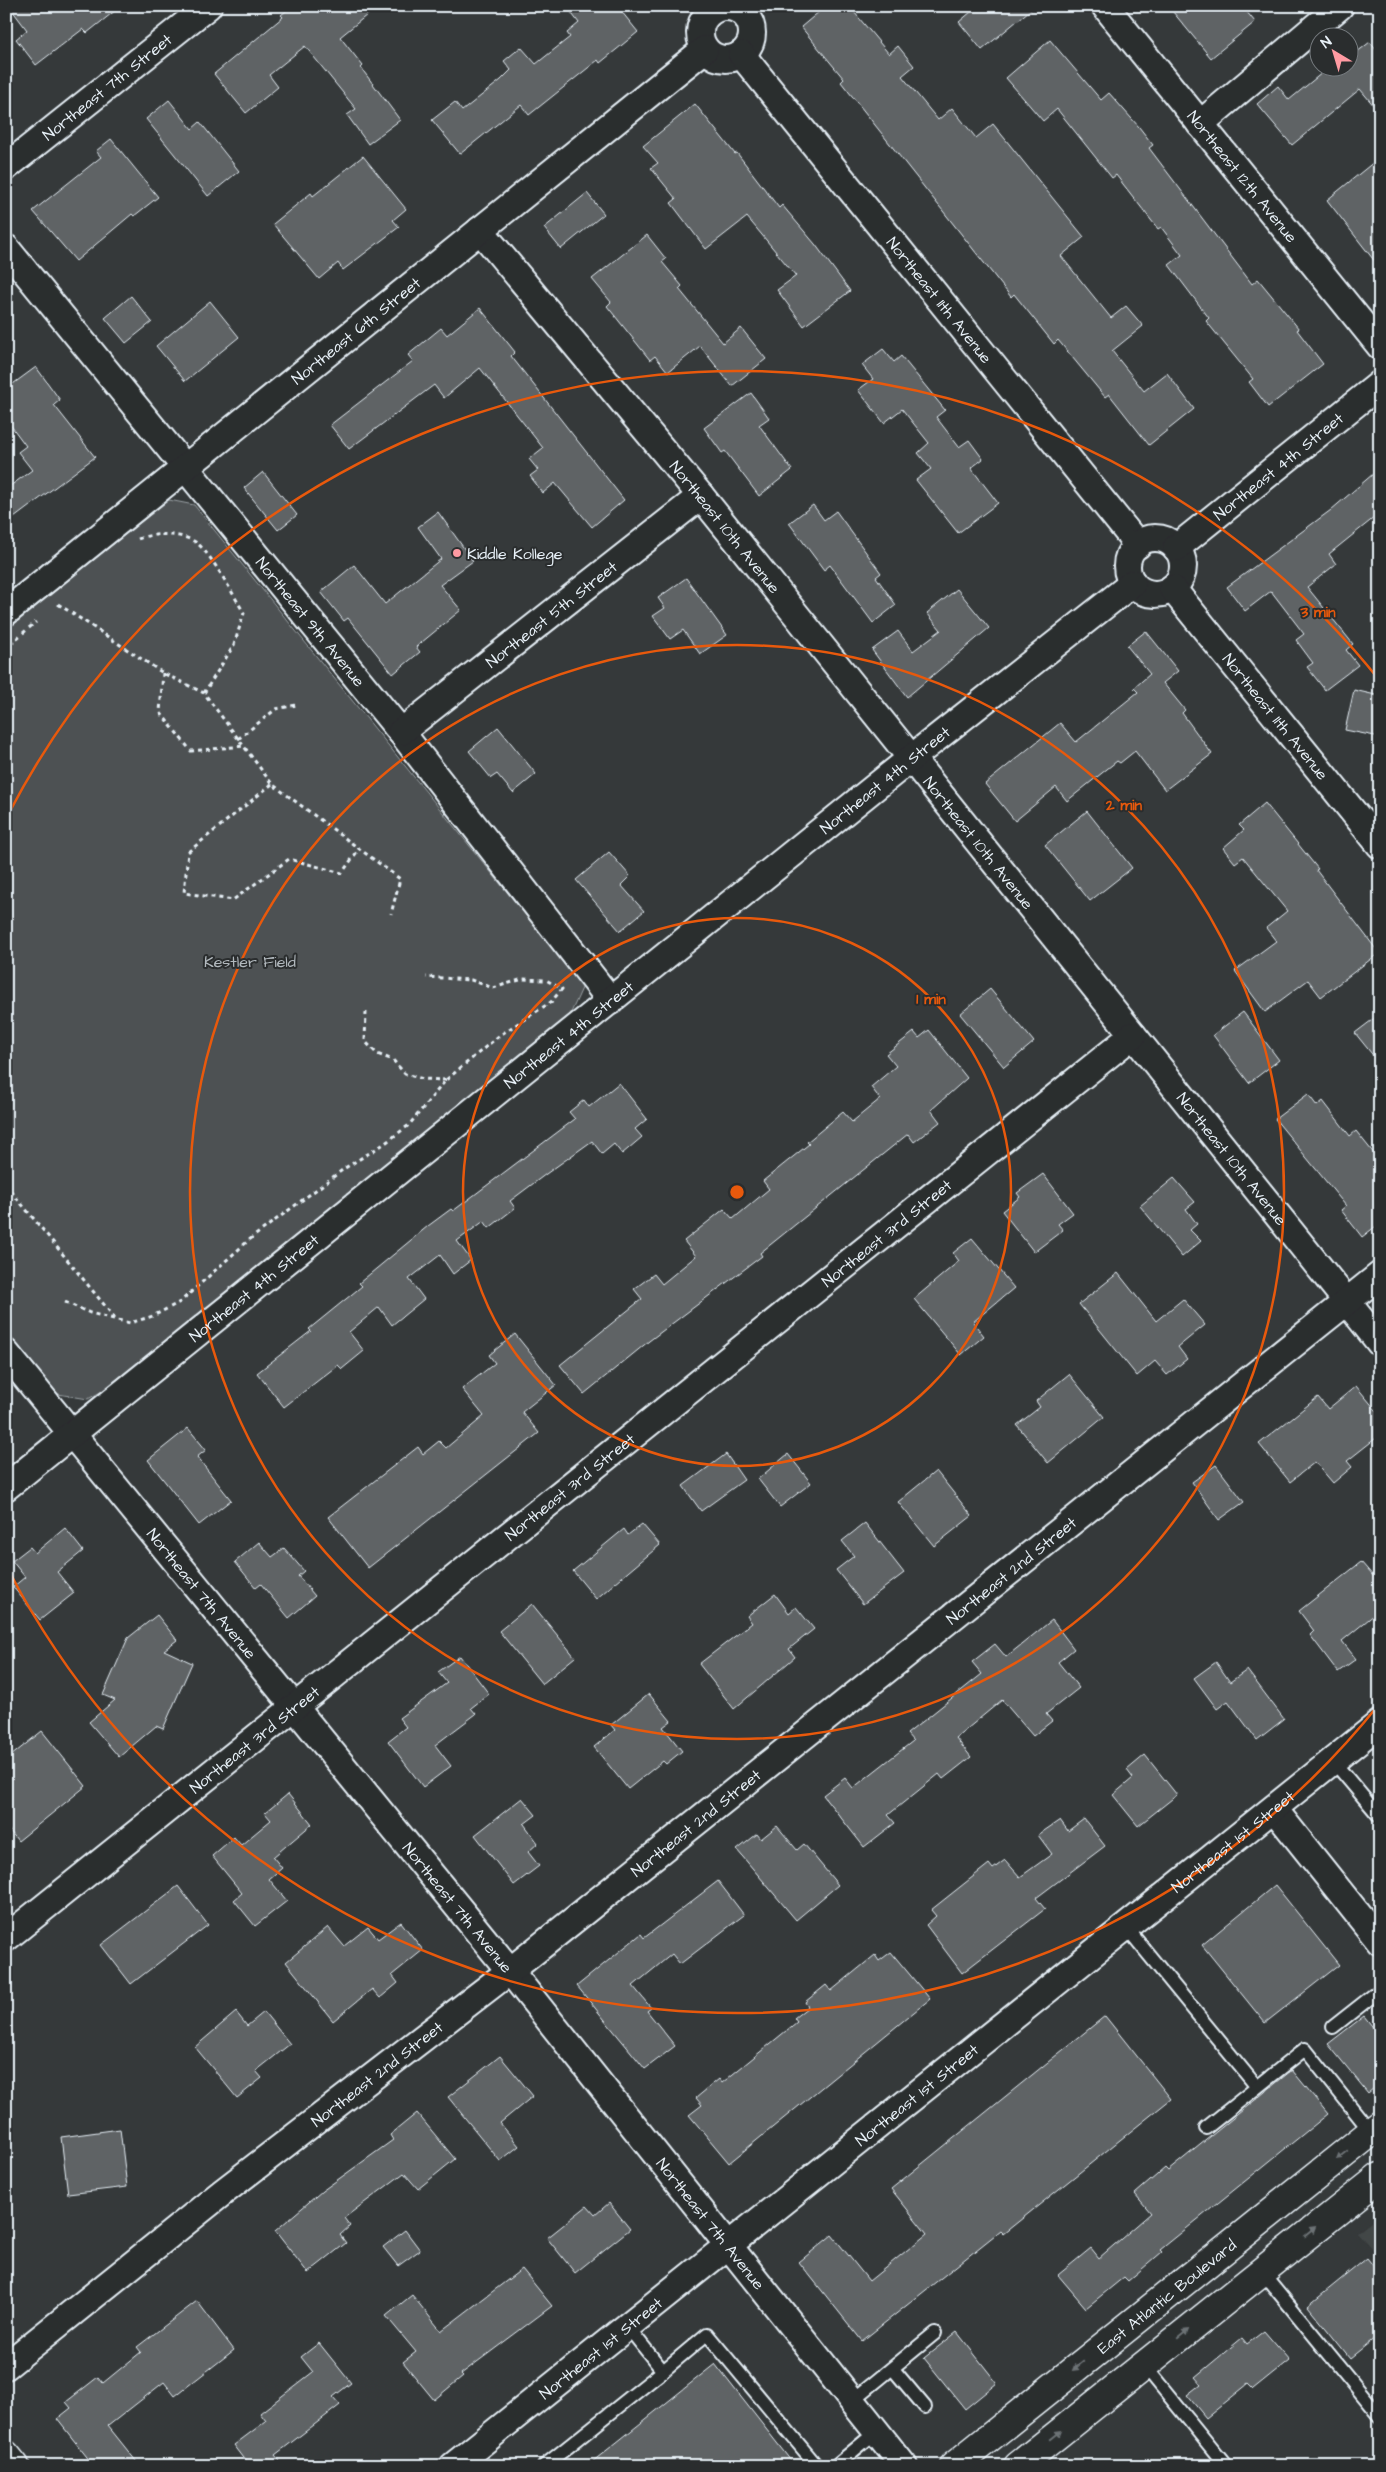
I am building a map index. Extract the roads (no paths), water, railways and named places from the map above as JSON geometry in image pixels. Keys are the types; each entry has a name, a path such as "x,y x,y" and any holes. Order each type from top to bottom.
{"main road":[{"name":"East Atlantic Boulevard","path":"954,2466 1375,2129"},
{"path":"1020,2465 1380,2176"},
{"path":"6,2455 15,2466"}],"street":[{"name":"Northeast 7th Street","path":"6,167 208,6"},
{"path":"727,6 752,11 751,38 748,46 741,54 726,59 718,58 705,48 699,33 706,10 727,6"},
{"name":"Northeast 12th Avenue","path":"1105,6 1380,346"},
{"path":"1200,124 1340,6"},
{"name":"Northeast 6th Street","path":"6,612 705,48"},
{"name":"Northeast 11th Avenue","path":"741,54 1138,545"},
{"name":"Northeast 10th Avenue","path":"480,230 701,496 1380,1343"},
{"name":"Northeast 9th Avenue","path":"6,248 401,732 611,1001"},
{"name":"Northeast 4th Street","path":"1176,548 1380,384"},
{"name":"Northeast 5th Street","path":"401,732 701,496"},
{"path":"1149,539 1158,539 1168,541 1176,548 1183,564 1182,574 1172,588 1162,593 1153,594 1145,592 1133,582 1128,564 1130,556 1138,545 1149,539"},
{"name":"Northeast 4th Street","path":"6,1487 910,759 1133,582"},
{"name":"Northeast 11th Avenue","path":"1172,588 1377,835"},
{"name":"Northeast 3rd Street","path":"6,1938 1133,1035"},
{"name":"Northeast 2nd Street","path":"6,2366 223,2192 510,1972 1380,1275"},
{"name":"Northeast 7th Avenue","path":"6,1354 510,1972 904,2466"},
{"name":"Northeast 1st Street","path":"453,2466 1380,1723"},
{"path":"1274,1809 1380,1942"}],"lane":[{"path":"1333,1761 1380,1817"},
{"path":"1126,1927 1258,2088"},
{"path":"1334,2027 1380,1990"},
{"path":"1206,2128 1305,2049 1375,2129"},
{"path":"1261,2271 1380,2416"},
{"path":"627,2326 663,2371"},
{"path":"852,2401 935,2333"},
{"path":"544,2466 707,2334 817,2466"},
{"path":"1144,2365 1226,2466"},
{"path":"893,2368 926,2407"},
{"path":"835,2466 876,2432"}],"place":[{"name":"Kiddle Kollege","path":"457,553"}],"park label":[{"name":"Kestler Field","path":"250,961"}]}
